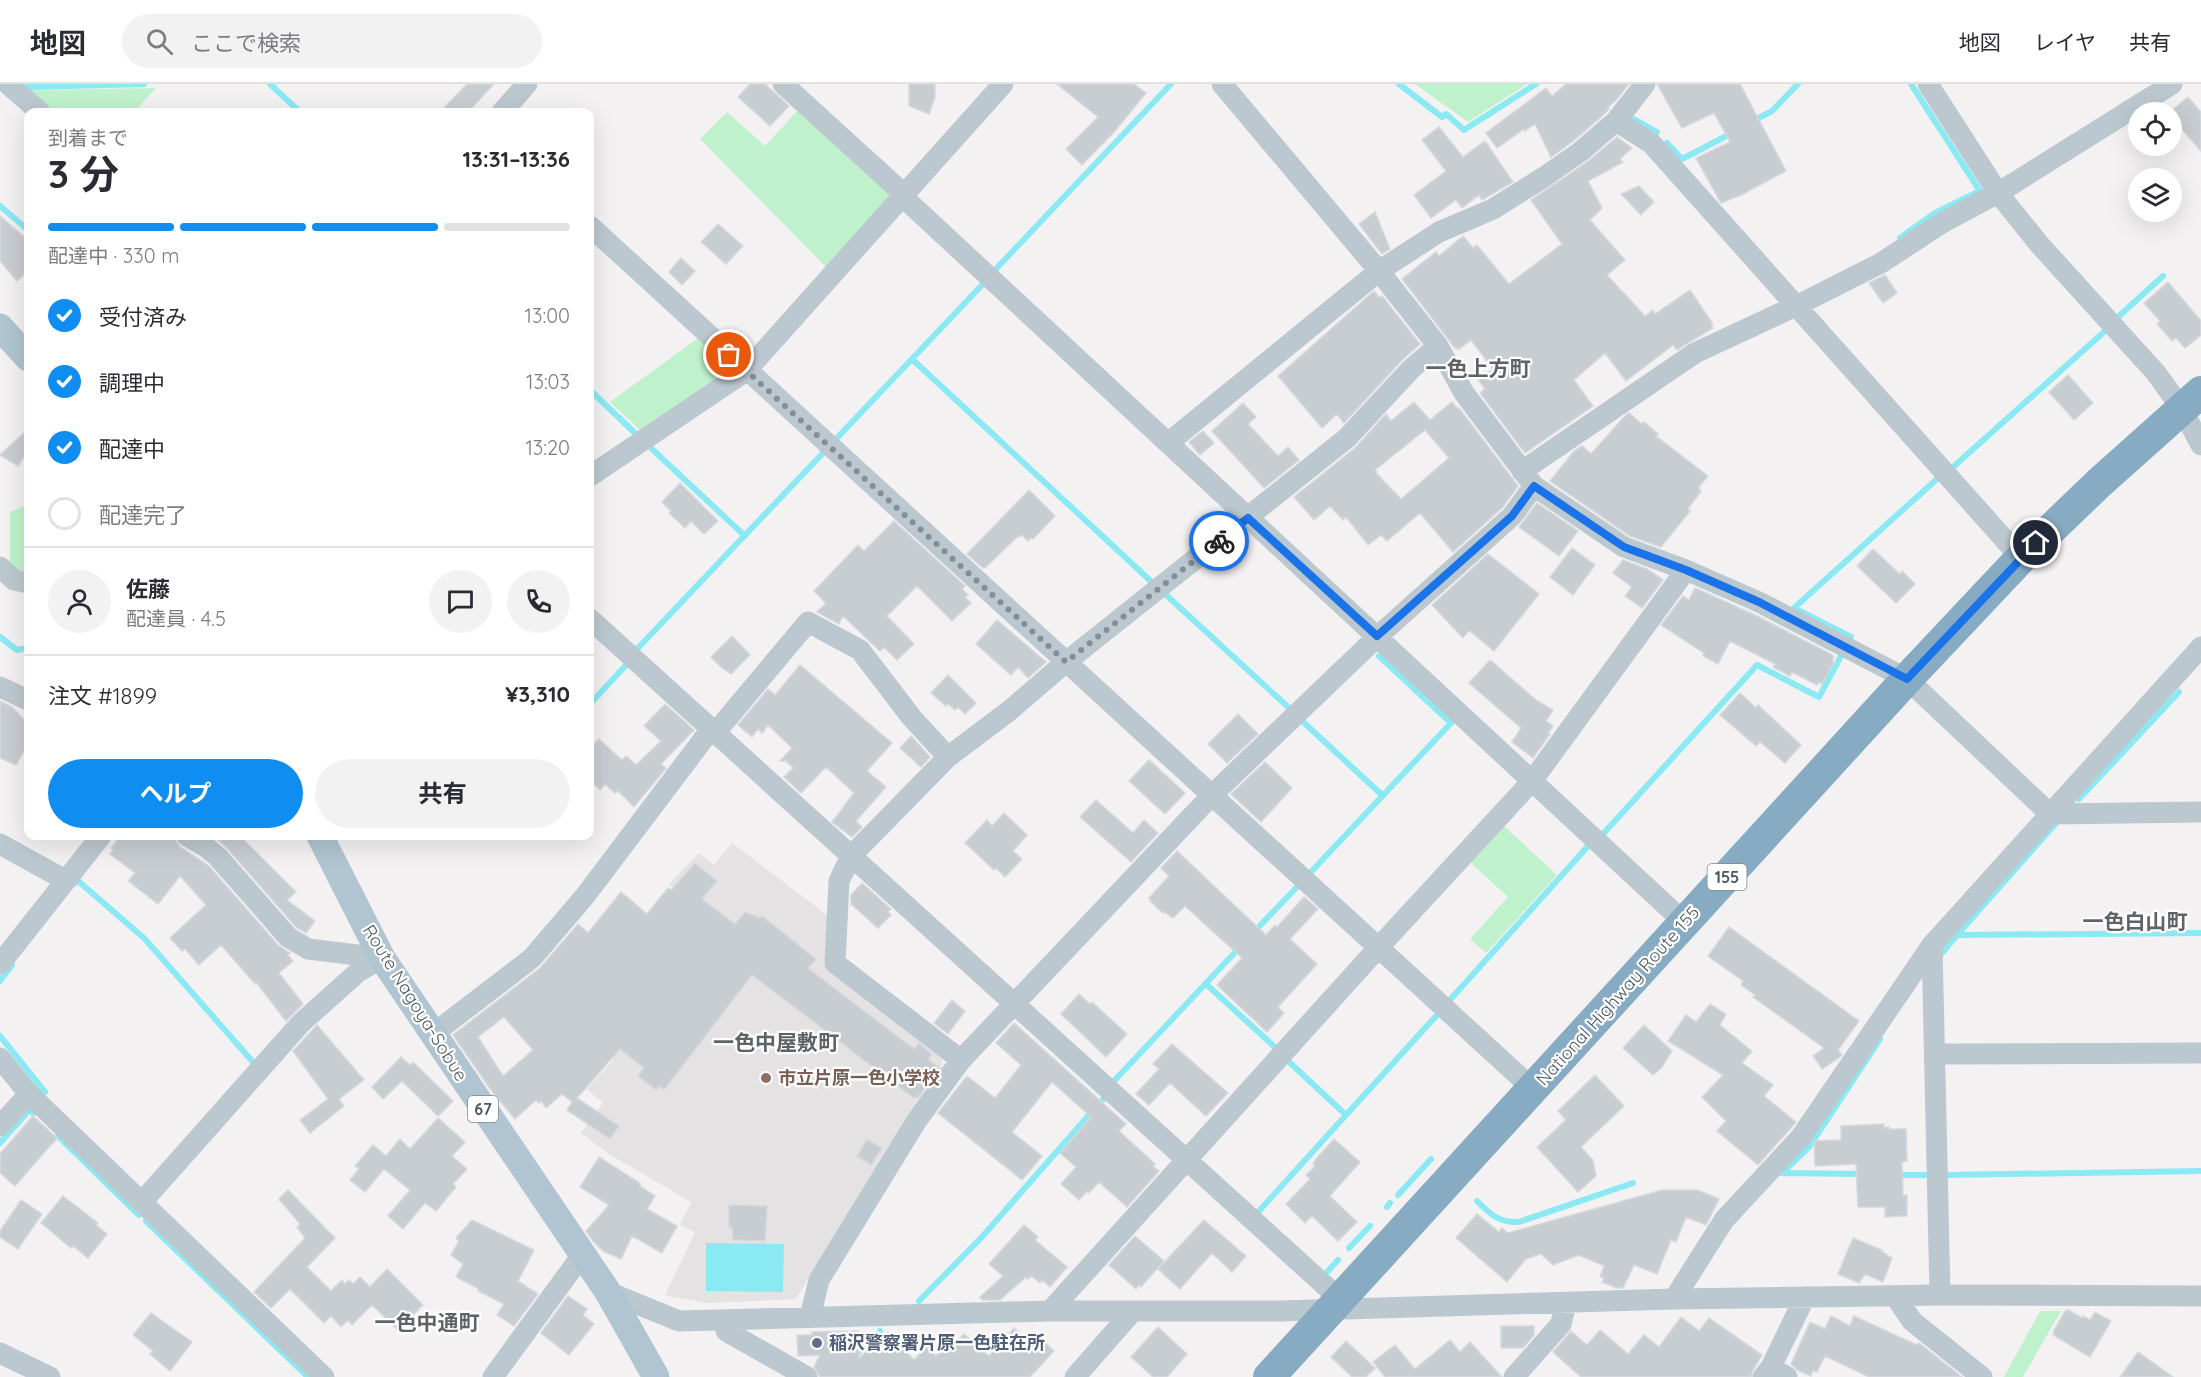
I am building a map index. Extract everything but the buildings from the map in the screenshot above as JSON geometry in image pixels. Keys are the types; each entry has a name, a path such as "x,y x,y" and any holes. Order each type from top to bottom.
{"highway":[{"name":"National Highway Route 155","path":"1269,1377 1907,679 2021,558 2099,483 2191,401"}],"main road":[{"path":"0,327 24,354"},
{"name":"Route Nagoya-Sobue","path":"322,840 382,958 608,1292 656,1377"}],"street":[{"path":"8,84 35,108"},
{"path":"506,108 527,84"},
{"path":"783,84 1685,923"},
{"path":"594,473 746,371 1003,84"},
{"path":"1222,84 1379,271 1438,346 1464,393 1528,478 1624,547 1686,570 1759,602 1907,679 2050,814 2201,812"},
{"path":"1168,443 1379,271 1439,232 1493,209 1580,152 1616,121 1646,84"},
{"path":"1928,84 1998,193 2040,244 2156,373 2191,401 2201,445"},
{"path":"810,1317 819,1280 917,1119 961,1060 1212,795 1377,636 1512,516 1528,478 1695,353 1881,264 1942,223 1998,193 2172,84"},
{"path":"1616,121 1651,143 2021,558"},
{"path":"594,230 1533,1089"},
{"path":"961,1060 835,963 839,881 851,856 948,757 1009,711 1066,662 1347,438 1411,369 1438,346"},
{"path":"0,567 14,580 24,582"},
{"path":"1050,1311 1532,781 1686,570"},
{"path":"433,1034 532,958 585,896 713,731 808,622 860,650 912,718 948,757"},
{"path":"594,623 1187,1160 1336,1305"},
{"path":"1674,1299 1724,1220 1801,1137 1932,945 2201,647"},
{"path":"0,687 24,698"},
{"path":"0,964 98,840"},
{"path":"194,840 218,857 288,937 308,949 382,958"},
{"path":"0,844 65,880"},
{"path":"1932,945 1940,1295"},
{"path":"142,1202 301,1023 358,972 382,958"},
{"path":"1935,1053 2201,1053"},
{"path":"0,1058 29,1094 324,1377"},
{"path":"0,1126 29,1094"},
{"path":"493,1377 582,1256"},
{"path":"608,1292 679,1322 1050,1311 1566,1303 1674,1299 1940,1295 2201,1296"},
{"path":"1895,1296 1912,1321 1982,1377"},
{"path":"1774,1374 1805,1297"},
{"path":"1514,1377 1561,1324 1566,1303"},
{"path":"1075,1377 1133,1311"},
{"path":"723,1320 726,1331 807,1377"},
{"path":"0,1353 50,1377"}],"shaded area":[{"name":"市立片原一色小学校","path":"732,843 831,918 830,967 942,1054 942,1068 909,1112 796,1299 706,1303 665,1295 695,1232 680,1225 691,1202 609,1154 581,1133 603,1103 587,1089 613,1060 582,1032 695,904 669,884 699,853 714,865"}],"green space":[{"path":"1415,84 1527,84 1468,122"},
{"path":"156,88 138,108 43,108 23,90"},
{"path":"798,110 890,193 890,198 827,268 700,139 727,112 765,146"},
{"path":"698,338 726,365 725,375 642,432 610,402"},
{"path":"24,506 24,573 16,572 10,567 10,512"},
{"path":"1503,825 1557,875 1486,953 1470,939 1508,897 1469,861"},
{"path":"2040,1311 2061,1311 2023,1377 2004,1377"}],"water":[{"path":"706,1243 784,1244 783,1292 706,1291"}],"waterway":[{"path":"27,87 144,84"},
{"path":"270,84 296,108"},
{"path":"994,271 1171,84"},
{"path":"1399,84 1442,117 1446,114 1464,130 1536,84"},
{"path":"1753,121 1772,111 1798,84"},
{"path":"1900,238 1935,213 1980,191 1911,84"},
{"path":"1630,117 1657,132"},
{"path":"1667,143 1682,159 1734,132"},
{"path":"0,206 24,227"},
{"path":"2118,317 2163,276"},
{"path":"836,439 983,284"},
{"path":"1952,468 2105,331"},
{"path":"912,359 1155,585"},
{"path":"594,394 637,435"},
{"path":"652,449 745,536"},
{"path":"638,648 823,453"},
{"path":"1851,637 1794,608 1937,479"},
{"path":"1164,593 1288,707"},
{"path":"0,637 17,650 24,649"},
{"path":"1310,873 1451,723 1379,656"},
{"path":"1603,834 1757,665 1819,697 1841,656"},
{"path":"594,700 628,663"},
{"path":"2079,799 2179,692"},
{"path":"1300,719 1382,795"},
{"path":"1957,935 2057,822"},
{"path":"1449,1001 1589,845"},
{"path":"75,883 77,880 144,938 253,1062"},
{"path":"1254,932 1297,887"},
{"path":"1942,953 1957,935 2201,933"},
{"path":"1114,1081 1241,946"},
{"path":"0,981 12,965"},
{"path":"1206,984 1277,1049"},
{"path":"1346,1115 1437,1015"},
{"path":"0,1036 45,1092"},
{"path":"1782,1173 1809,1147 1880,1039"},
{"path":"1259,1211 1346,1115 1287,1060"},
{"path":"919,1301 981,1238 1104,1098"},
{"path":"0,1143 30,1109 33,1113"},
{"path":"58,1136 139,1215"},
{"path":"1398,1195 1431,1159"},
{"path":"1946,1175 2201,1171"},
{"path":"1782,1173 1862,1174"},
{"path":"1896,1175 1925,1175"},
{"path":"1477,1201 1495,1217 1519,1222 1633,1183"},
{"path":"1387,1207 1390,1203"},
{"path":"146,1221 308,1377"},
{"path":"1349,1248 1370,1226"},
{"path":"1327,1272 1338,1260"},
{"path":"855,1356 880,1331"}],"way so far":[{"path":"729,355 1066,662 1219,541"}],"place":[{"name":"市立片原一色小学校","path":"766,1078"},
{"name":"稲沢警察署片原一色駐在所","path":"817,1343"}],"district":[{"name":"一色上方町","path":"1478,369"},
{"name":"一色白山町","path":"2135,922"},
{"name":"一色中屋敷町","path":"776,1043"},
{"name":"一色中通町","path":"427,1323"}],"route":[{"path":"1219,541 1248,518 1377,636 1512,516 1534,486 1624,547 1686,570 1759,602 1907,679 2036,543"}]}
